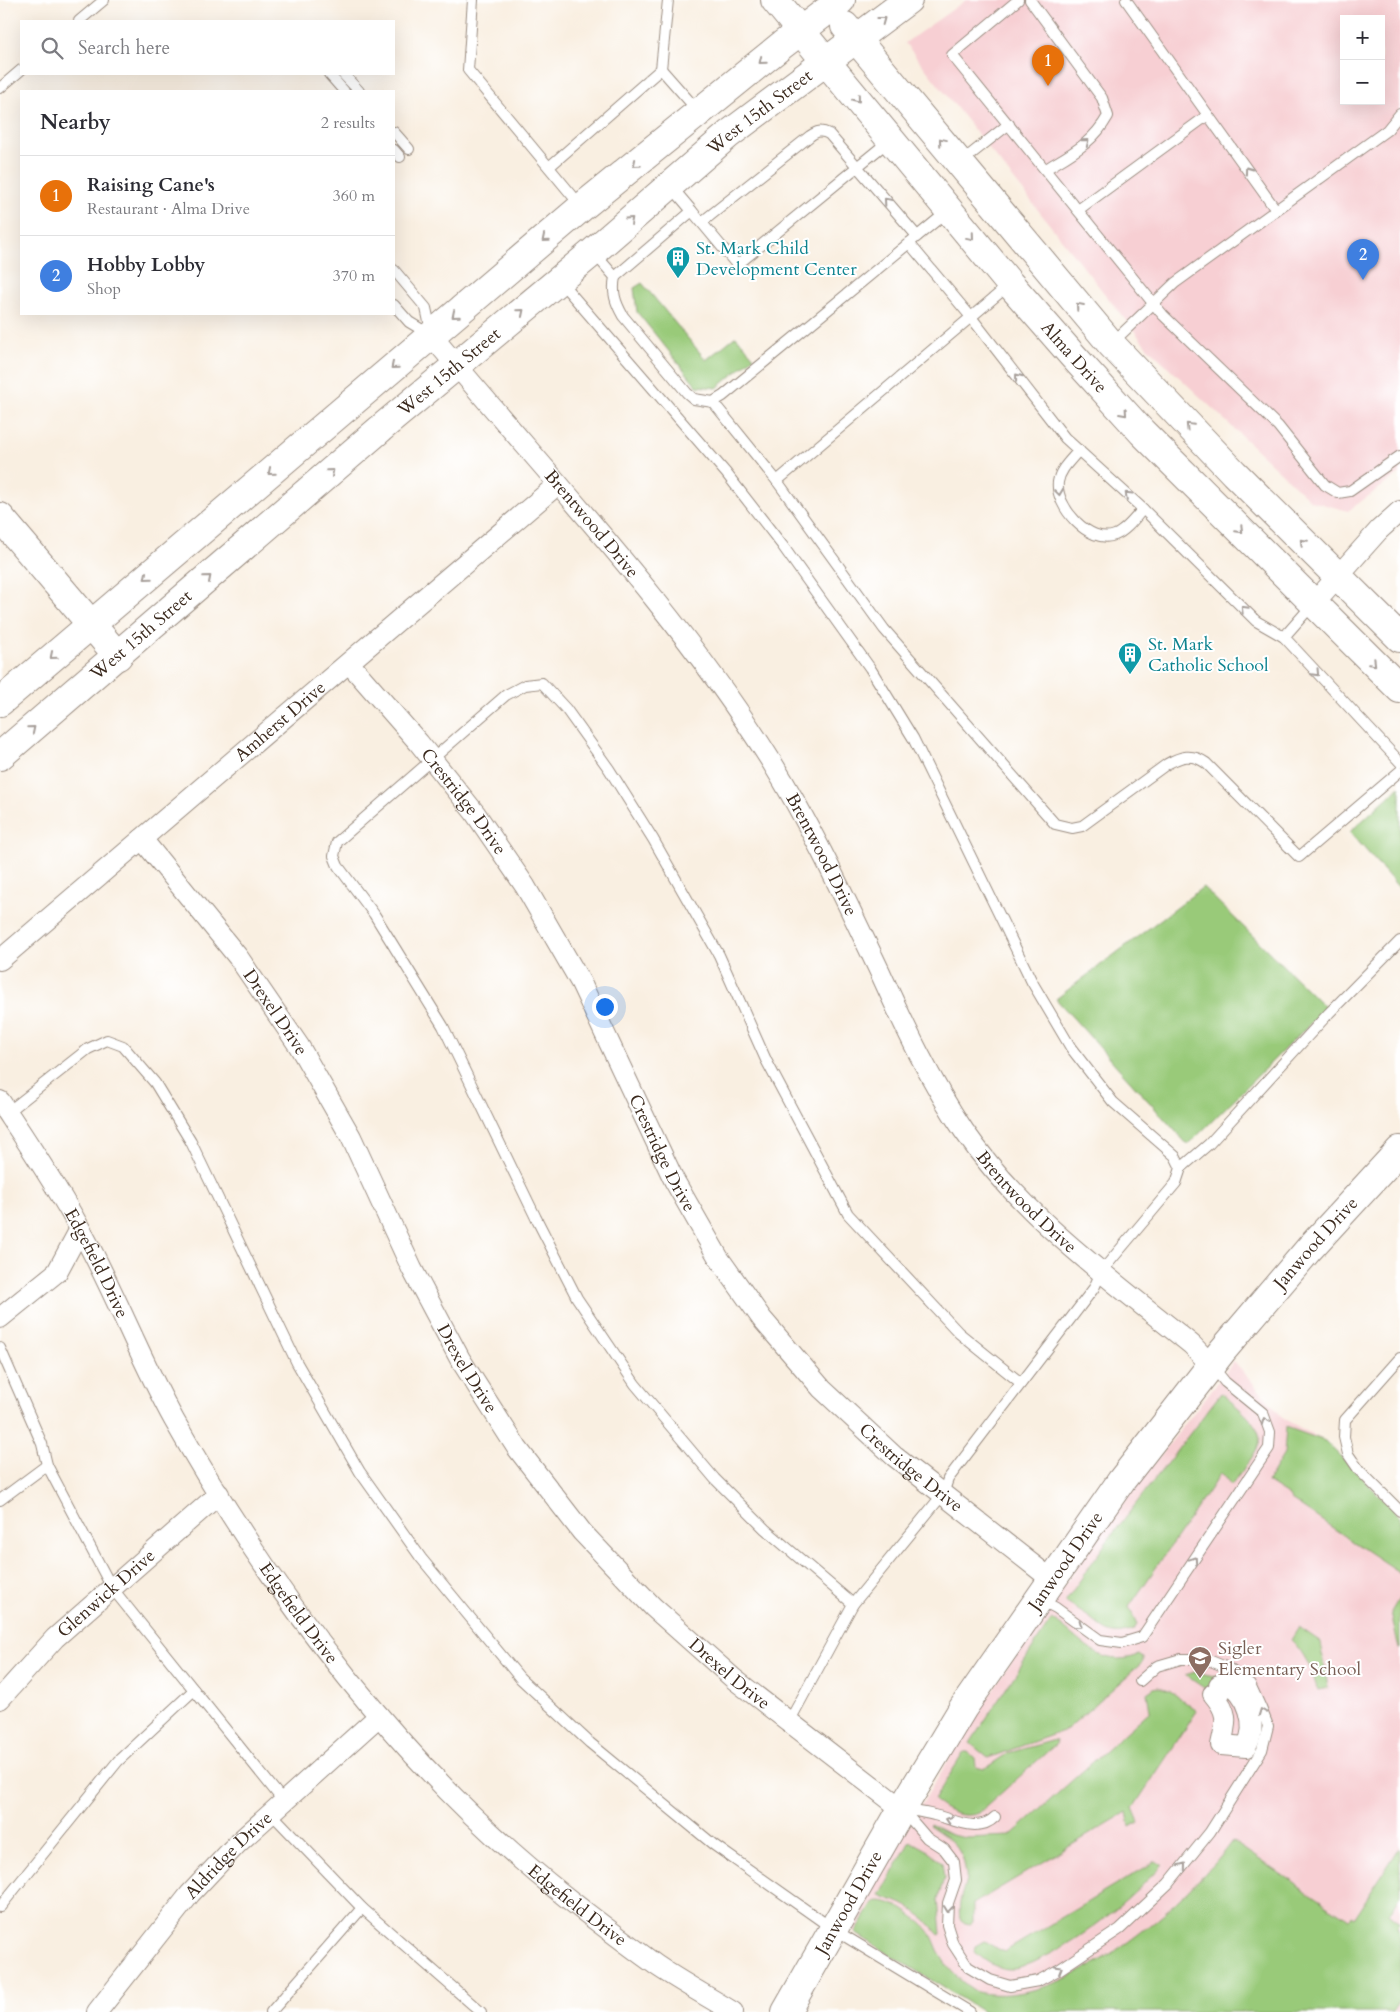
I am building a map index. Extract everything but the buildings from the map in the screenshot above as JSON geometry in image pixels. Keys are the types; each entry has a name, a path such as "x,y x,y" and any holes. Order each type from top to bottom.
{"main road":[{"name":"Alma Drive","path":"775,0 1010,284 1142,432 1400,689"},
{"name":"West 15th Street","path":"0,756 386,424 593,252 753,114 908,0"},
{"name":"Alma Drive","path":"832,3 856,39 1111,344 1234,473 1400,638"},
{"name":"West 15th Street","path":"0,702 582,207 832,3"},
{"path":"1010,284 1039,259"},
{"path":"0,517 118,656"},
{"name":"Janwood Drive","path":"786,2012 902,1809 963,1708 1044,1589 1121,1481 1211,1365 1309,1249 1400,1150"}],"street":[{"name":"Brentwood Drive","path":"431,335 646,587 712,673 772,762 825,856 923,1065 965,1132 1006,1184 1060,1238 1192,1345 1211,1365"},
{"name":"Amherst Drive","path":"0,960 558,484"},
{"path":"1313,604 1378,530 1400,510"},
{"name":"Crestridge Drive","path":"349,662 474,813 525,886 576,975 674,1180 718,1257 762,1320 822,1388 894,1456 943,1494 1044,1589"},
{"name":"Drexel Drive","path":"142,839 238,957 299,1046 351,1137 412,1269 460,1359 517,1448 582,1532 653,1608 734,1679 902,1809"},
{"name":"Edgefield Drive","path":"4,1106 42,1163 80,1228 173,1418 219,1494 299,1615 379,1716 415,1756 487,1828 564,1895 657,1965 732,2012"},
{"path":"0,1318 57,1272 80,1228"},
{"name":"Glenwick Drive","path":"0,1699 55,1638 219,1494"},
{"name":"Aldridge Drive","path":"97,2012 190,1894 238,1843 379,1716"}],"lane":[{"path":"80,20 104,0"},
{"path":"473,0 468,70 582,207"},
{"path":"549,167 661,69 668,0"},
{"path":"1030,0 1102,98 1108,116 1099,132 1076,150 1046,169"},
{"path":"1126,0 1276,210"},
{"path":"1016,1 952,55 1153,303 1278,426 1325,485 1338,493 1350,491 1400,456"},
{"path":"661,69 699,113"},
{"path":"0,88 20,71"},
{"path":"330,75 343,90"},
{"path":"345,75 357,90"},
{"path":"1078,210 1208,114"},
{"path":"1111,344 1175,283 1387,130 1400,114"},
{"path":"960,163 1008,124"},
{"path":"702,222 817,131 824,131 829,134 913,239 1065,438 1143,509 1256,621 1284,637 1400,762"},
{"path":"395,133 409,150"},
{"path":"670,184 737,265 890,140"},
{"path":"692,211 615,277 613,294 623,316 687,393 694,399 713,402 723,396 949,210"},
{"path":"593,252 615,277"},
{"path":"395,271 426,308 431,335"},
{"path":"559,280 726,472 782,545 870,668 913,738 1032,982 1071,1048 1113,1102 1175,1156 1181,1168"},
{"path":"777,481 1010,284"},
{"path":"395,306 409,322 431,335"},
{"path":"713,402 777,481 884,629 1055,824 1072,828 1082,826 1167,764 1178,758 1188,756 1199,758 1206,763 1299,857 1400,771"},
{"path":"1079,450 1063,469 1058,480 1058,493 1062,504 1078,524 1094,534 1105,537 1115,535 1125,528 1143,509"},
{"path":"1284,637 1313,604"},
{"path":"852,1604 765,1529 715,1480 635,1384 577,1298 536,1218 444,1026 374,914 338,866 334,856 337,842 506,694 525,685 542,683 572,716 609,769 653,838 719,955 766,1060 848,1214 959,1333 1021,1383"},
{"path":"789,1722 852,1604 943,1494 948,1479 1094,1288 1101,1272 1176,1183 1181,1168 1209,1144 1329,1013 1400,941"},
{"path":"4,1106 88,1048 107,1040 123,1046 155,1083 191,1142 297,1363 360,1472 421,1558 520,1678 590,1743 714,1845 833,1929 970,2012"},
{"path":"0,1348 42,1444 47,1465 112,1588 194,1690 277,1807 362,1908 482,2012"},
{"path":"1400,1358 1345,1420 1344,1437 1348,1454 1358,1470 1400,1511"},
{"path":"1044,1589 1056,1608 1100,1640 1122,1643 1142,1637 1269,1448 1270,1432 1263,1413 1225,1382 1211,1365"},
{"path":"0,1500 47,1465"},
{"path":"902,1809 927,1838 944,1849 954,1862 956,1880 948,1903 946,1925 953,1944 968,1967 990,1980 1010,1986 1038,1981 1060,1970 1120,1929 1168,1884 1210,1832 1262,1750 1268,1726 1261,1708 1250,1684 1228,1668 1206,1659 1181,1659 1157,1666 1140,1681"},
{"path":"0,1907 118,1761 194,1690"},
{"path":"902,1809 936,1815 950,1821 974,1825 992,1820 995,1817"},
{"path":"272,2012 362,1908"}],"shaded area":[{"path":"966,0 1400,0 1400,473 1348,511 1311,501 1147,347 905,43"},
{"name":"Sigler Elementary School","path":"1234,1361 1284,1419 1325,1441 1400,1516 1400,2012 983,2012 867,1942 854,1933 851,1922 965,1732 1035,1626 1104,1528"}],"green space":[{"path":"642,283 706,360 736,336 754,357 717,388 697,386 637,312 634,288"},
{"path":"1400,786 1400,889 1350,832"},
{"path":"1203,887 1326,1008 1188,1145 1056,999"},
{"path":"1221,1393 1254,1424 1260,1439 1258,1447 1231,1486 1221,1473 1129,1607 1137,1624 1134,1630 1119,1633 1109,1632 1065,1602 1105,1544"},
{"path":"1286,1427 1325,1441 1400,1516 1400,1573 1267,1482 1284,1454"},
{"path":"1400,1597 1400,1649 1399,1649 1391,1612"},
{"path":"1052,1619 1091,1650 1101,1655 1112,1659 1125,1659 1139,1655 1143,1658 1143,1662 1066,1730 988,1758 970,1743"},
{"path":"1299,1627 1321,1642 1328,1688 1319,1690 1306,1661 1298,1647 1291,1640"},
{"path":"1195,1672 1226,1681 1213,1694 1185,1675"},
{"path":"1159,1687 1169,1690 1197,1711 1133,1808 1139,1822 1130,1827 1127,1812 973,1904 973,1922 970,1924 960,1919 960,1901 966,1882 966,1872 961,1854 953,1843 929,1825 951,1835 967,1838 1010,1836 1150,1711 1147,1693"},
{"path":"1055,1740 1057,1743 979,1813 961,1815 949,1811 934,1800 964,1752 968,1752 975,1758 976,1767 984,1769 1008,1753"},
{"path":"910,1841 930,1852 942,1863 944,1878 938,1899 941,1934 939,1935 925,1919 907,1906 880,1895"},
{"path":"1232,1841 1349,1920 1351,1916 1354,1918 1400,1847 1400,1896 1389,1913 1400,1922 1397,1929 1400,1931 1400,2000 1392,2012 983,2012 855,1933 874,1902 889,1903 906,1911 927,1929 942,1958 951,1970 977,1992 1011,1994 1047,1986 1084,1970 1120,1948 1154,1922 1185,1894"},
{"path":"1156,1861 1162,1865 1118,1907 1085,1933 1032,1963 1016,1969 1002,1968 983,1959 974,1951 975,1946 984,1941 1004,1952"}],"place":[{"name":"Raising Cane's","path":"1048,86"},
{"name":"St. Mark Child Development Center","path":"678,279"},
{"name":"Hobby Lobby","path":"1363,280"},
{"name":"St. Mark Catholic School","path":"1130,675"},
{"name":"Sigler Elementary School","path":"1200,1679"}]}
